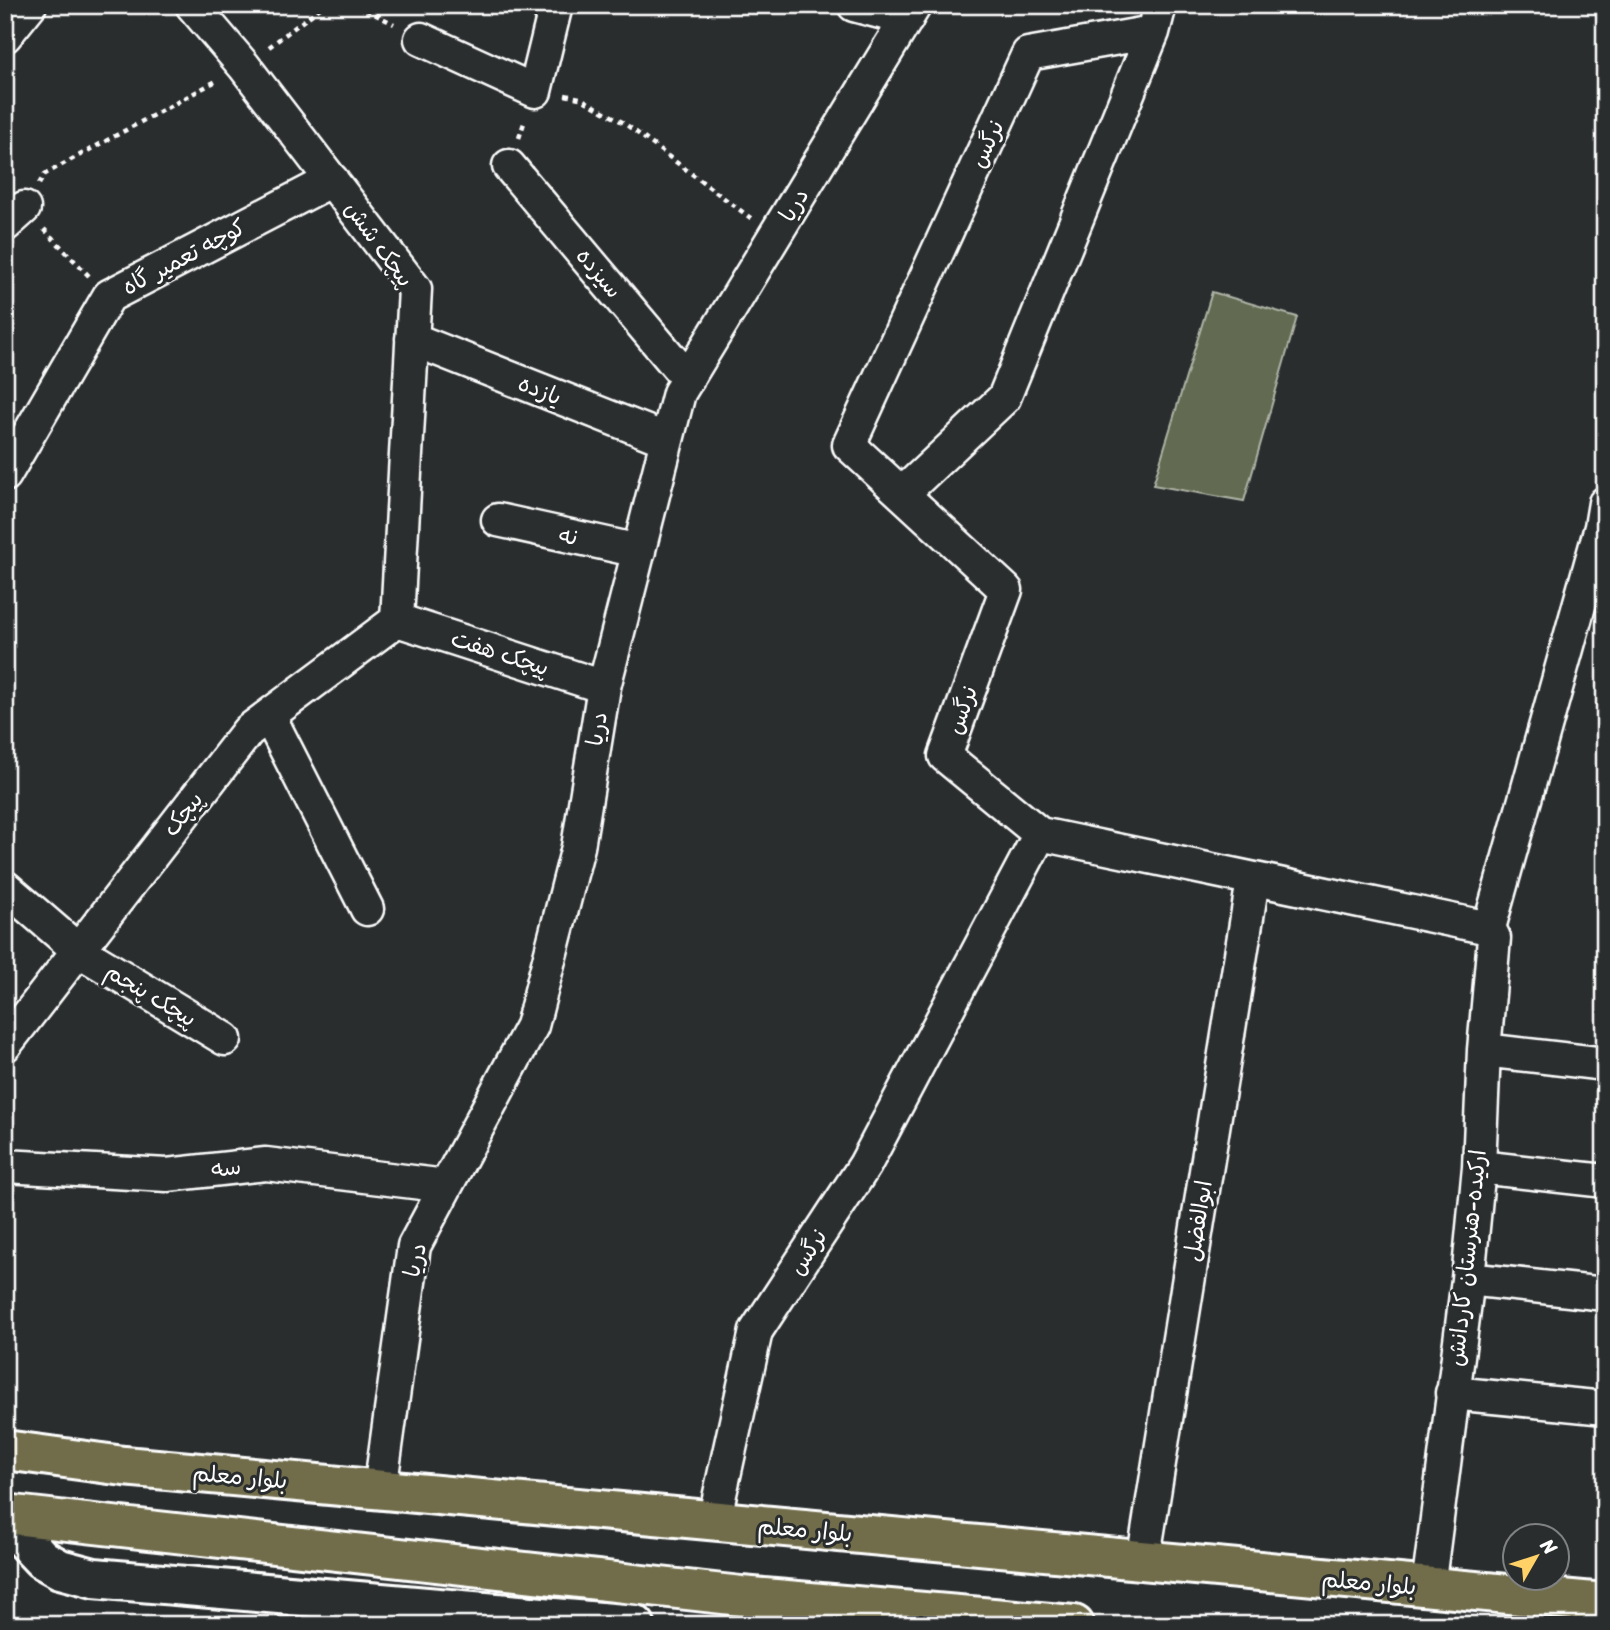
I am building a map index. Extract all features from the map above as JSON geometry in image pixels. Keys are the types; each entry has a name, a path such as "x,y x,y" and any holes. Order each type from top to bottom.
{"highway":[{"name":"بلوار معلم","path":"5,1450 124,1466 1605,1603"},
{"path":"5,1514 739,1610 1074,1625"}],"street":[{"path":"5,36 30,5"},
{"name":"پیچک شش","path":"191,5 244,66 415,289 397,620"},
{"path":"421,39 535,91 556,5"},
{"path":"854,5 911,12"},
{"name":"دریا","path":"380,1490 414,1246 532,1026 578,848 604,687 680,393 911,12"},
{"path":"902,494 1004,398 1157,18"},
{"name":"نرگس","path":"714,1521 756,1331 865,1165 1040,834 945,756 1006,590 849,445 1028,54 1157,18"},
{"name":"سیزده","path":"509,166 688,379"},
{"name":"کوچه تعمیر گاه","path":"5,475 109,296 332,180"},
{"name":"یازده","path":"412,339 667,440"},
{"name":"ارکیده-هنرستان کاردانش","path":"1428,1588 1468,1279 1479,1167 1484,1049 1494,938 1489,928 1601,527 1605,502"},
{"name":"نه","path":"498,520 639,551"},
{"name":"پیچک هفت","path":"397,620 604,687"},
{"name":"پیچک","path":"5,1045 248,731 397,620"},
{"path":"270,716 368,909"},
{"path":"1040,834 1489,928"},
{"name":"ابوالفضل","path":"1143,1562 1253,880"},
{"name":"پیچک پنجم","path":"5,887 78,950 225,1039"},
{"path":"1484,1049 1605,1064"},
{"name":"سه","path":"5,1166 167,1175 265,1164 446,1186"},
{"path":"1479,1167 1605,1181"},
{"path":"1468,1279 1605,1294"},
{"path":"1452,1393 1605,1409"},
{"path":"5,1520 42,1559 60,1569 94,1578 635,1625"}],"path":[{"path":"109,296 15,216 45,174 244,66 324,5"},
{"path":"357,5 421,39"},
{"path":"509,166 535,91 580,98 624,123 775,236"}],"green space":[{"path":"1212,292 1297,317 1244,501 1153,485"}]}
